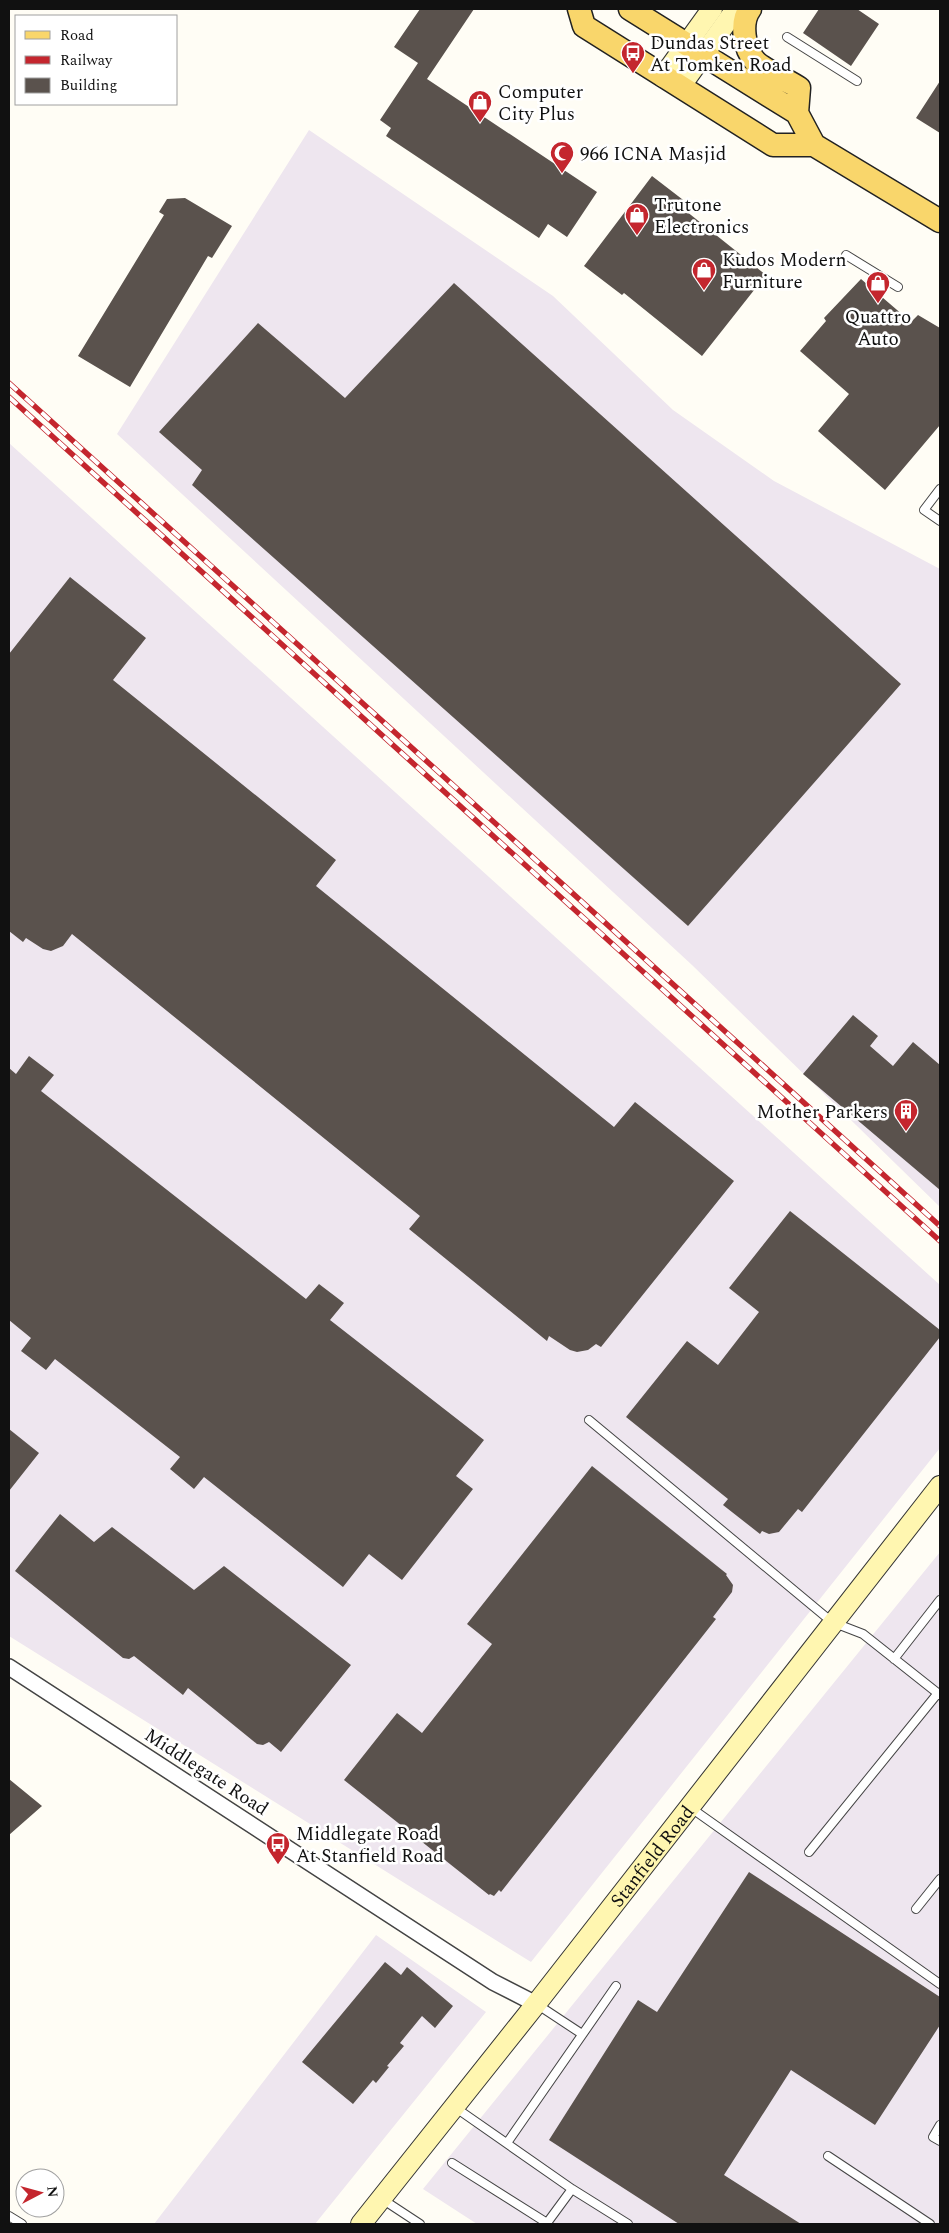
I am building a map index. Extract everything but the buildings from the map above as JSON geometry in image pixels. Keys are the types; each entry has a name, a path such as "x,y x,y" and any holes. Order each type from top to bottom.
{"main road":[{"path":"579,9 584,26 773,145 814,145"},
{"path":"630,9 797,113 814,145 940,221"},
{"path":"750,9 747,13 744,30 747,45 755,61 799,88 797,113"}],"street":[{"path":"672,82 694,50 712,9"},
{"path":"694,50 736,9"},
{"name":"Stanfield Road","path":"361,2224 536,2004 832,1622 940,1486"},
{"name":"Middlegate Road","path":"9,1666 493,1982 536,2004"}],"lane":[{"path":"787,37 857,80"},
{"path":"846,255 898,288"},
{"path":"940,489 924,510 940,521"},
{"path":"589,1420 832,1622 863,1634 939,1694 809,1852"},
{"path":"894,1659 940,1600"},
{"path":"689,1807 940,1984"},
{"path":"916,1910 940,1879"},
{"path":"507,2143 616,1986"},
{"path":"536,2004 582,2034"},
{"path":"454,2106 572,2189 628,2224"},
{"path":"940,2125 933,2137 940,2142"},
{"path":"828,2156 930,2224"},
{"path":"452,2163 547,2222 572,2189"},
{"path":"381,2199 420,2224"},
{"path":"9,2216 22,2224"}],"shaded area":[{"path":"309,130 553,296 673,410 774,481 940,569 940,1207 692,965 117,434"},
{"path":"9,443 940,1285 940,1448 531,1962 9,1636"},
{"path":"940,1552 940,2224 477,2224 423,2189"},
{"path":"376,1935 486,2012 315,2224 154,2224"}],"railway":[{"path":"9,383 940,1226"},
{"path":"9,397 940,1241"}],"place":[{"name":"Dundas Street At Tomken Road","path":"633,74"},
{"name":"Computer City Plus","path":"480,123"},
{"name":"966 ICNA Masjid","path":"562,174"},
{"name":"Trutone Electronics","path":"637,236"},
{"name":"Kudos Modern Furniture","path":"704,291"},
{"name":"Quattro Auto","path":"878,304"},
{"name":"Mother Parkers","path":"906,1132"},
{"name":"Middlegate Road At Stanfield Road","path":"278,1865"}]}
